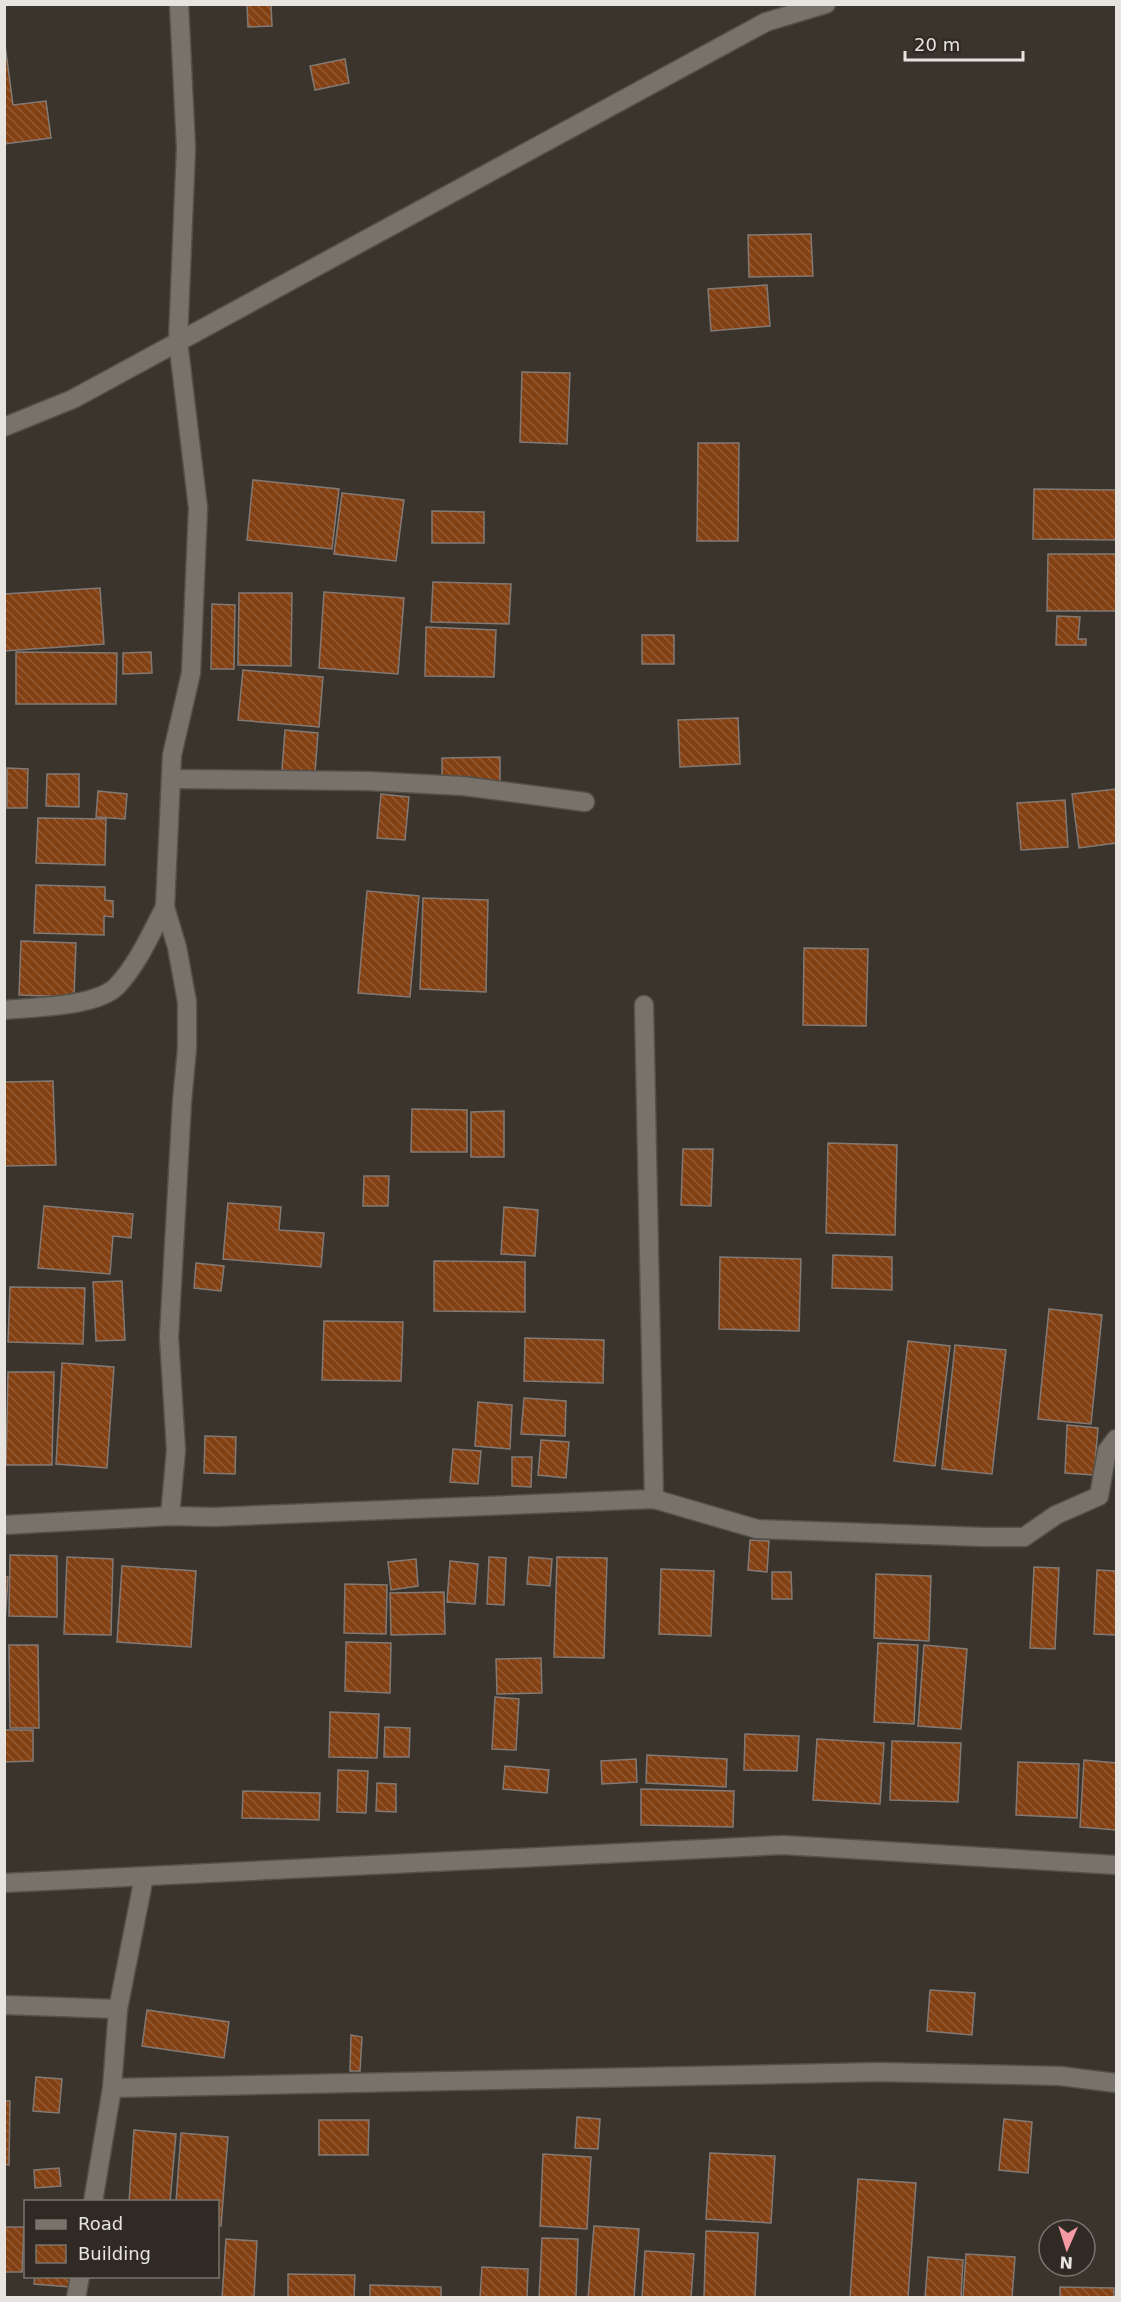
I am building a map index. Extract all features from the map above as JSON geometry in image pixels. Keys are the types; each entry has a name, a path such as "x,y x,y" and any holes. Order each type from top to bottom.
{"street":[{"path":"170,1516 176,1450 169,1337 187,1048 187,1002 177,946 165,906 172,754 191,673 198,508 178,341 186,148 178,4"},
{"path":"4,427 74,399 766,22 826,4"},
{"path":"171,779 367,781 464,786 585,802"},
{"path":"4,1010 84,1002 115,988 134,963 165,906"},
{"path":"644,1005 654,1499"},
{"path":"4,1525 170,1516 214,1517 654,1499 758,1529 1024,1537 1056,1515 1099,1496 1107,1451 1116,1439"},
{"path":"4,1882 783,1845 1116,1865"},
{"path":"93,2200 112,2088 118,2009 144,1877"},
{"path":"4,2005 118,2009"},
{"path":"112,2088 879,2072 1060,2076 1116,2083"},
{"path":"76,2298 80,2278"}],"building":[{"path":"247,4 271,4 272,26 248,27"},
{"path":"4,37 13,105 46,101 51,138 4,144"},
{"path":"345,59 349,83 315,90 310,66"},
{"path":"811,234 813,276 749,277 748,235"},
{"path":"767,285 770,326 711,331 708,289"},
{"path":"522,372 570,373 567,444 520,442"},
{"path":"698,443 739,443 738,541 697,541"},
{"path":"253,480 339,489 332,549 247,540"},
{"path":"1034,489 1116,490 1116,540 1033,539"},
{"path":"342,493 404,500 396,561 334,554"},
{"path":"432,511 484,512 484,543 432,543"},
{"path":"1048,554 1116,554 1116,611 1047,611"},
{"path":"433,582 511,584 509,624 431,622"},
{"path":"100,588 104,644 4,651 4,594"},
{"path":"324,592 404,598 398,674 319,668"},
{"path":"239,593 292,593 291,666 238,665"},
{"path":"212,604 235,605 234,669 211,669"},
{"path":"1057,616 1080,617 1078,639 1086,639 1086,645 1056,645"},
{"path":"426,627 496,630 494,677 425,676"},
{"path":"642,635 674,635 674,664 642,664"},
{"path":"16,652 117,653 116,704 16,704"},
{"path":"151,652 152,673 123,674 123,653"},
{"path":"243,670 323,677 319,727 238,720"},
{"path":"738,718 740,764 680,767 678,720"},
{"path":"285,730 318,733 315,773 282,770"},
{"path":"500,757 500,781 442,781 442,758"},
{"path":"7,768 28,769 27,808 7,808"},
{"path":"47,774 79,774 79,807 46,806"},
{"path":"1116,789 1116,843 1079,848 1072,794"},
{"path":"98,791 127,794 125,819 96,817"},
{"path":"381,794 409,797 405,840 377,838"},
{"path":"1065,800 1068,847 1021,850 1017,803"},
{"path":"38,818 106,819 105,865 36,863"},
{"path":"36,885 105,887 105,900 113,901 113,917 104,916 104,935 34,933"},
{"path":"367,891 419,896 410,997 358,993"},
{"path":"423,898 488,900 486,992 420,989"},
{"path":"21,941 76,943 74,997 19,995"},
{"path":"804,948 868,949 866,1026 803,1025"},
{"path":"53,1081 56,1165 4,1166 4,1082"},
{"path":"412,1109 467,1110 467,1152 411,1152"},
{"path":"504,1111 504,1157 471,1157 471,1112"},
{"path":"828,1143 897,1145 895,1235 826,1233"},
{"path":"683,1149 713,1149 711,1206 681,1205"},
{"path":"364,1176 389,1176 388,1206 363,1206"},
{"path":"228,1203 281,1207 279,1230 324,1233 321,1267 223,1259"},
{"path":"44,1206 133,1214 131,1238 113,1236 110,1274 38,1268"},
{"path":"504,1207 538,1210 535,1256 501,1254"},
{"path":"833,1255 892,1257 892,1290 832,1288"},
{"path":"720,1257 801,1259 799,1331 719,1329"},
{"path":"434,1261 525,1262 525,1312 434,1311"},
{"path":"196,1263 224,1266 221,1291 194,1288"},
{"path":"122,1281 125,1340 96,1341 93,1282"},
{"path":"10,1287 85,1288 83,1344 8,1342"},
{"path":"1049,1309 1102,1315 1091,1424 1038,1419"},
{"path":"324,1321 403,1322 401,1381 322,1380"},
{"path":"525,1338 604,1340 603,1383 524,1381"},
{"path":"908,1341 950,1346 935,1466 894,1461"},
{"path":"955,1345 1006,1350 992,1474 942,1469"},
{"path":"62,1363 114,1367 107,1468 56,1464"},
{"path":"8,1372 54,1372 52,1465 6,1465"},
{"path":"524,1398 566,1401 565,1436 521,1434"},
{"path":"478,1402 512,1405 510,1449 475,1446"},
{"path":"1067,1425 1098,1428 1094,1475 1065,1473"},
{"path":"205,1436 236,1437 235,1474 204,1473"},
{"path":"541,1440 569,1442 566,1478 538,1475"},
{"path":"453,1449 481,1451 478,1484 450,1482"},
{"path":"512,1457 532,1457 531,1487 512,1486"},
{"path":"750,1540 769,1541 767,1572 748,1570"},
{"path":"10,1555 57,1556 57,1617 9,1616"},
{"path":"67,1557 113,1559 111,1635 64,1634"},
{"path":"489,1557 506,1558 504,1605 487,1604"},
{"path":"529,1557 552,1559 550,1586 527,1584"},
{"path":"557,1557 607,1558 604,1658 554,1657"},
{"path":"416,1559 418,1586 391,1590 388,1562"},
{"path":"450,1561 478,1564 475,1604 447,1602"},
{"path":"122,1566 196,1571 191,1647 117,1642"},
{"path":"1034,1567 1059,1568 1055,1649 1030,1648"},
{"path":"661,1569 714,1571 711,1636 659,1634"},
{"path":"1097,1570 1116,1571 1116,1635 1094,1634"},
{"path":"772,1572 791,1572 792,1599 772,1599"},
{"path":"876,1574 931,1576 929,1641 874,1638"},
{"path":"4,1577 8,1577 4,1639"},
{"path":"345,1584 387,1585 386,1634 344,1633"},
{"path":"444,1592 445,1634 391,1635 390,1593"},
{"path":"346,1642 391,1643 390,1693 345,1691"},
{"path":"878,1643 918,1645 914,1724 874,1722"},
{"path":"9,1645 38,1645 39,1728 10,1728"},
{"path":"924,1645 967,1649 961,1729 918,1726"},
{"path":"541,1658 542,1693 497,1694 496,1659"},
{"path":"495,1697 519,1699 516,1750 492,1749"},
{"path":"330,1712 379,1714 377,1758 329,1757"},
{"path":"385,1727 410,1728 409,1757 384,1757"},
{"path":"4,1730 33,1730 33,1761 5,1762"},
{"path":"745,1734 799,1736 797,1771 744,1770"},
{"path":"817,1739 884,1743 880,1804 813,1800"},
{"path":"892,1741 961,1743 958,1802 890,1800"},
{"path":"647,1755 727,1759 726,1787 646,1783"},
{"path":"636,1759 637,1782 602,1784 601,1761"},
{"path":"1084,1760 1116,1763 1116,1830 1080,1827"},
{"path":"1018,1762 1079,1764 1077,1818 1016,1815"},
{"path":"505,1766 549,1770 547,1793 503,1789"},
{"path":"338,1770 368,1771 366,1813 337,1812"},
{"path":"377,1783 396,1784 396,1812 376,1811"},
{"path":"641,1789 734,1791 733,1827 641,1825"},
{"path":"243,1791 320,1793 319,1820 242,1818"},
{"path":"930,1990 975,1993 972,2035 927,2031"},
{"path":"147,2010 229,2022 224,2058 142,2046"},
{"path":"351,2035 362,2037 360,2071 350,2071"},
{"path":"36,2077 62,2079 59,2113 33,2111"},
{"path":"4,2101 10,2101 9,2165 4,2164"},
{"path":"577,2117 600,2119 598,2149 575,2148"},
{"path":"1004,2119 1032,2122 1028,2173 999,2170"},
{"path":"319,2120 369,2120 368,2155 319,2155"},
{"path":"134,2130 176,2134 170,2200 129,2200"},
{"path":"181,2133 228,2137 221,2226 219,2225 219,2200 176,2200"},
{"path":"710,2153 775,2156 771,2223 706,2219"},
{"path":"543,2154 591,2157 587,2229 540,2226"},
{"path":"59,2168 61,2186 35,2188 34,2170"},
{"path":"858,2179 916,2183 908,2298 850,2298"},
{"path":"594,2226 639,2229 634,2298 588,2298"},
{"path":"4,2227 24,2227 22,2272 4,2272"},
{"path":"706,2231 758,2233 755,2298 704,2298"},
{"path":"542,2238 578,2239 576,2298 539,2298"},
{"path":"226,2239 257,2241 254,2298 222,2298"},
{"path":"645,2251 694,2254 691,2298 642,2298"},
{"path":"966,2254 1015,2257 1012,2298 963,2298"},
{"path":"928,2257 963,2260 961,2298 925,2298"},
{"path":"482,2267 528,2269 527,2298 480,2298"},
{"path":"288,2274 355,2275 354,2298 288,2298"},
{"path":"35,2278 70,2278 70,2287 34,2284"},
{"path":"370,2285 441,2287 441,2298 370,2298"},
{"path":"1060,2287 1114,2288 1114,2298 1060,2298"}]}
